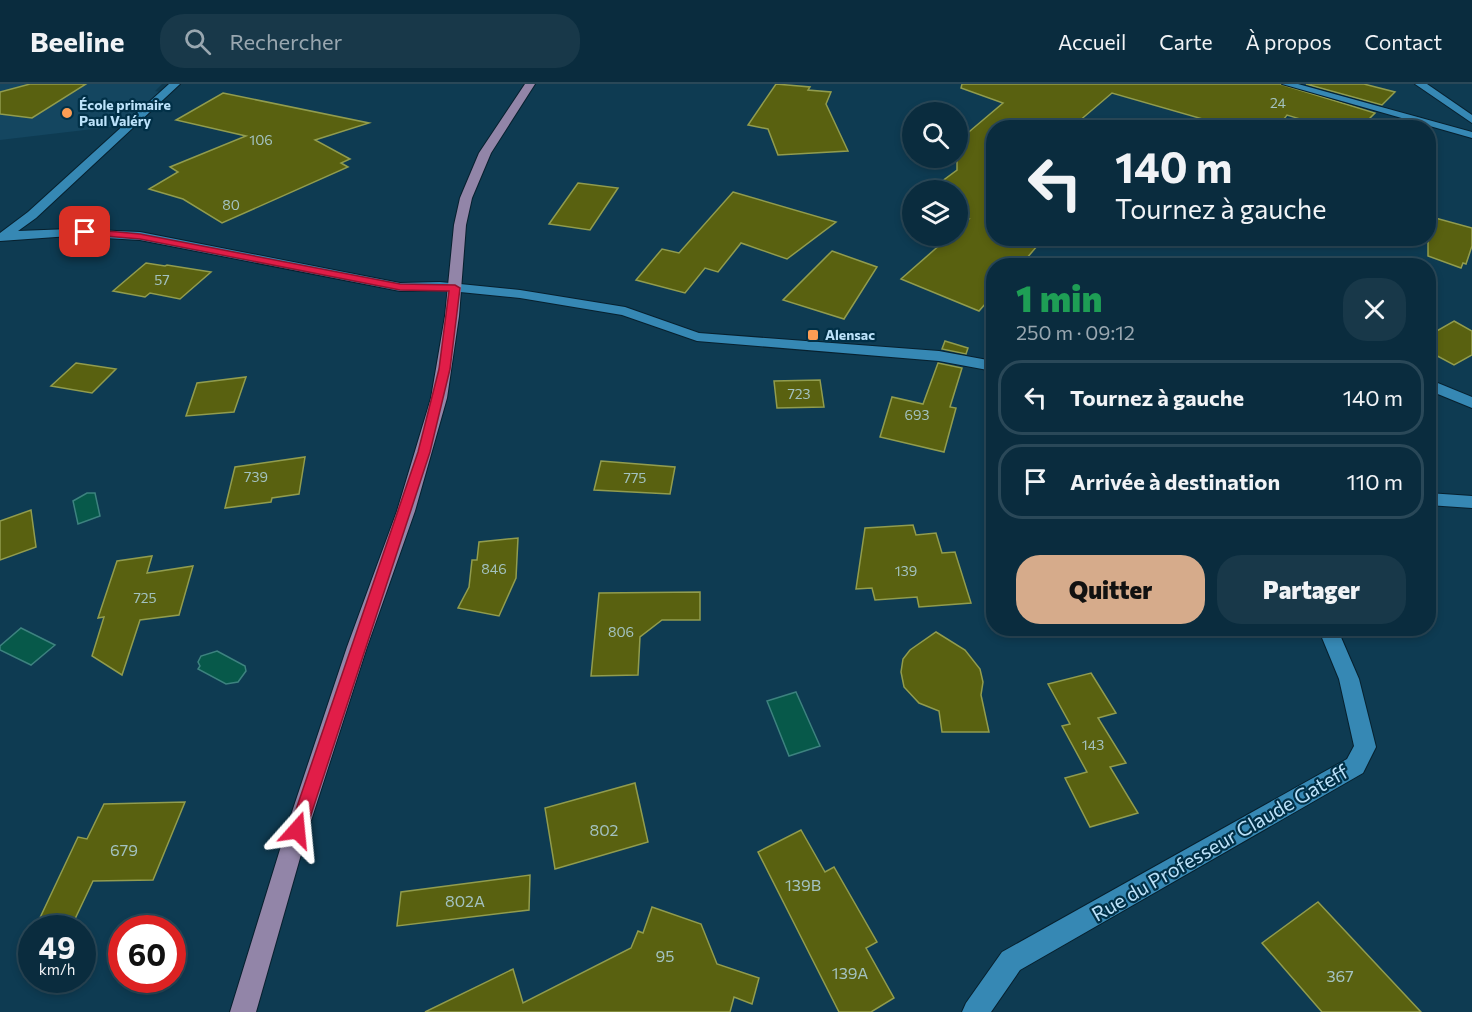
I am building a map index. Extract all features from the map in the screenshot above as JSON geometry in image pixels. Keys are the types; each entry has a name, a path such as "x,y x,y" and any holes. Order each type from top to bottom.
{"main road":[{"path":"243,1012 297,830 424,452 444,369 455,288 460,225 466,198 485,153 530,84"}],"street":[{"path":"1,237 32,215 175,84"},
{"path":"1287,84 1418,120"},
{"path":"1420,84 1472,120"},
{"path":"1436,125 1472,135"},
{"path":"1,237 51,232 140,236 400,287 455,288 520,294 625,311 697,337 939,356 986,365"},
{"path":"1436,387 1472,403"},
{"path":"1436,500 1472,502"},
{"name":"Rue du Professeur Claude Gateff","path":"975,1012 1011,961 1355,766 1365,747 1349,679 1330,636"}],"shaded area":[{"name":"École primaire Paul Valéry","path":"0,84 162,84 155,91 160,92 119,126 0,140"},
{"path":"87,493 95,493 100,516 78,524 73,501"},
{"path":"21,628 55,645 31,665 0,650 0,646"},
{"path":"217,651 245,666 246,671 238,682 226,684 198,669 201,656"},
{"path":"796,692 820,746 789,756 767,701"}],"building":[{"path":"30,84 86,84 32,118 0,114 0,92"},
{"path":"776,84 810,87 808,90 831,92 826,104 848,151 778,155 768,129 748,125"},
{"path":"962,84 1280,84 1375,113 1368,120 1304,120 1287,115 1283,120 1206,120 1112,93 1080,120 986,120 986,246 1037,246 1027,258 986,258 986,303 979,311 901,279 939,246 968,246 968,180 944,180 957,168 968,168 968,133 1003,103 961,88"},
{"path":"1306,84 1364,84 1395,92 1382,105"},
{"path":"223,93 369,123 315,140 350,159 341,163 348,167 222,223 183,199 149,189 178,172 170,167 246,136 176,120"},
{"path":"578,183 618,188 590,230 549,224"},
{"path":"733,192 836,222 787,259 741,243 718,272 705,268 685,293 636,280 662,249 679,253"},
{"path":"1436,218 1472,228 1472,246 1466,264 1463,263 1461,268 1428,256 1428,246 1436,246"},
{"path":"832,251 877,267 844,319 783,300"},
{"path":"146,263 211,272 180,299 150,293 145,297 113,291"},
{"path":"1454,321 1472,331 1472,355 1454,365 1436,355 1436,331"},
{"path":"945,341 968,348 966,354 942,349"},
{"path":"76,363 116,369 92,393 51,386"},
{"path":"938,363 962,368 950,407 956,408 944,452 880,437 892,397 923,404"},
{"path":"246,377 234,412 186,416 197,383"},
{"path":"820,380 824,407 777,408 774,381"},
{"path":"305,457 299,494 272,498 271,502 225,508 235,467"},
{"path":"601,461 675,467 670,494 594,490"},
{"path":"31,510 36,547 0,560 0,521"},
{"path":"913,525 916,535 936,533 942,553 955,552 971,603 919,607 917,597 875,600 872,588 856,589 865,528"},
{"path":"518,538 516,578 499,616 458,608 469,587 472,560 477,560 479,542"},
{"path":"152,556 147,573 193,566 179,615 140,620 122,675 92,656 104,617 98,618 117,561"},
{"path":"700,592 700,620 662,620 640,637 638,675 591,676 599,593"},
{"path":"936,632 965,650 980,669 983,682 981,695 989,732 942,732 939,711 919,703 904,687 901,672 903,659 910,650"},
{"path":"1091,673 1116,713 1098,718 1126,763 1110,767 1138,813 1090,827 1065,778 1087,772 1062,726 1070,724 1048,684"},
{"path":"635,783 648,842 555,869 545,808"},
{"path":"185,802 153,880 93,881 77,915 41,915 78,837 87,839 104,804"},
{"path":"801,830 825,872 834,867 877,942 866,948 894,998 871,1012 839,1012 758,852"},
{"path":"530,875 529,910 397,926 401,892"},
{"path":"1318,902 1421,1012 1322,1012 1262,943"},
{"path":"652,907 701,924 717,964 759,978 752,1004 734,997 730,1012 425,1012 513,969 523,1003 631,948 638,931 643,933"}],"place":[{"name":"École primaire Paul Valéry","path":"67,113"},
{"name":"Alensac","path":"813,335"}],"route":[{"path":"85,232 140,236 400,287 455,288 439,398 424,452 297,830"}]}
